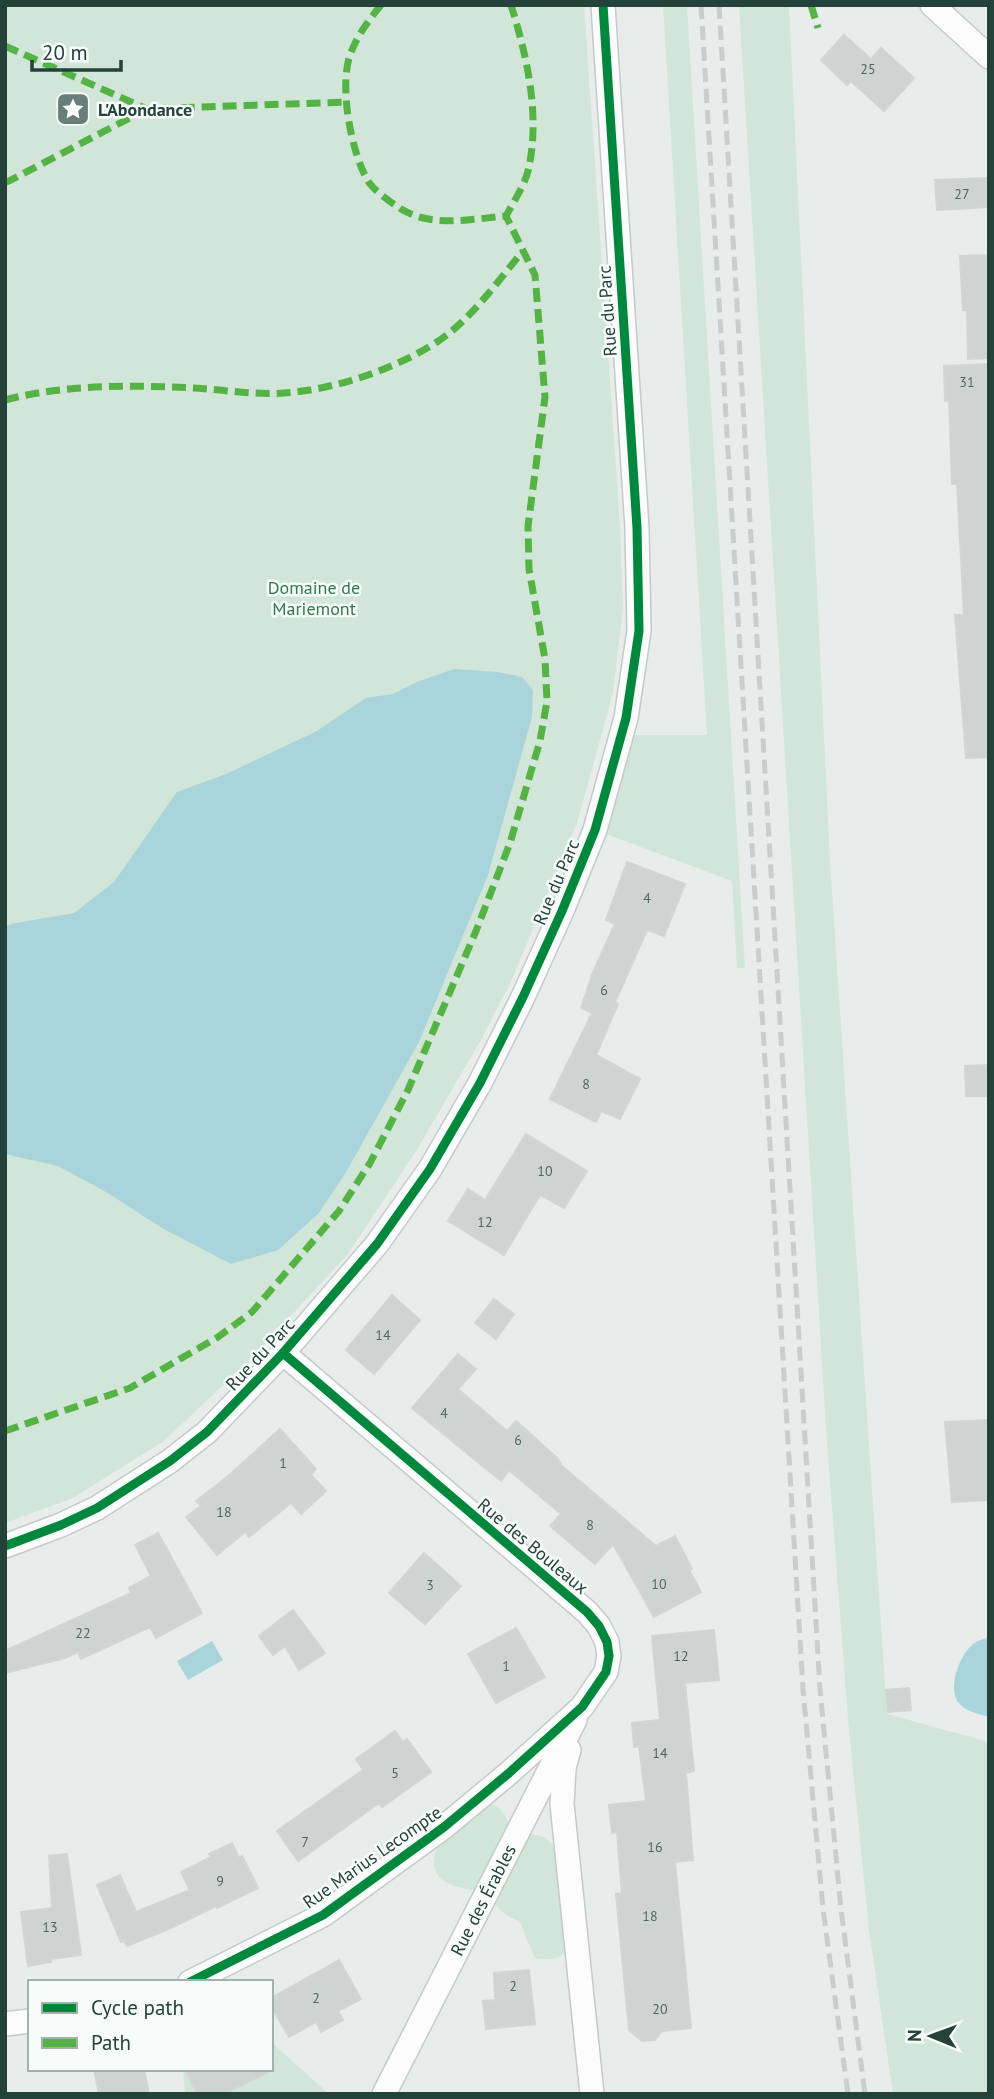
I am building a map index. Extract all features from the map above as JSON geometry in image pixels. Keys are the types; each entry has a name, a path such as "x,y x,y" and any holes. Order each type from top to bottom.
{"street":[{"name":"Rue du Parc","path":"5,1546 97,1508 170,1461 207,1432 284,1353 377,1244 430,1169 480,1083 540,960 595,830 626,718 639,631 637,528 603,5"},
{"path":"932,5 989,57"},
{"name":"Rue des Bouleaux","path":"284,1353 587,1612 599,1626 607,1642 609,1656 606,1672 582,1707 491,1788"},
{"name":"Rue des Bouleaux","path":"582,1707 564,1768 562,1786 592,2094"},
{"name":"Rue des Érables","path":"384,2094 582,1707"},
{"name":"Rue Marius Lecompte","path":"194,1980 323,1915 437,1832 491,1788"},
{"path":"5,2024 28,2021"}],"green space":[{"name":"Domaine de Mariemont","path":"5,5 584,5 620,525 623,608 613,693 577,823 510,984 481,1040 418,1148 348,1254 254,1356 164,1441 73,1498 5,1523"},
{"path":"663,5 687,5 745,968 737,968 732,881 595,830 621,735 707,735"},
{"path":"739,5 789,5 830,861 887,1714 989,1742 989,2094 893,2094 869,1930 848,1719 826,1429"},
{"path":"490,1802 501,1810 516,1834 528,1833 544,1837 556,1848 576,1940 559,1957 535,1958 519,1921 500,1909 488,1891 456,1886 441,1879 436,1873 435,1856 444,1827"},
{"path":"273,2044 329,2094 185,2094 183,2071 273,2071"}],"water":[{"path":"454,669 498,672 522,677 533,690 532,717 488,875 419,1042 345,1174 318,1214 278,1250 231,1264 162,1228 106,1192 58,1166 5,1154 5,927 74,913 114,882 177,792 226,774 317,731 366,698 393,694"},
{"path":"989,1637 989,1717 964,1708 958,1702 954,1688 956,1672 963,1656 973,1644"},
{"path":"212,1641 223,1660 188,1680 177,1661"}],"building":[{"path":"844,35 871,59 881,48 914,78 884,111 851,81 847,85 821,60"},
{"path":"989,178 989,207 937,210 935,180"},
{"path":"989,255 989,358 968,359 967,310 963,310 960,256"},
{"path":"989,364 989,757 966,758 955,615 964,615 957,484 952,484 949,401 945,401 944,366"},
{"path":"627,862 685,884 664,936 647,930 615,1002 618,1004 596,1055 640,1079 620,1119 601,1111 596,1122 550,1099 592,1013 581,1008 593,972 615,924 606,920"},
{"path":"989,1065 989,1096 966,1096 965,1066"},
{"path":"526,1134 587,1171 564,1208 540,1195 504,1255 448,1221 468,1189 485,1200"},
{"path":"392,1295 420,1320 374,1374 346,1350"},
{"path":"494,1299 514,1314 496,1339 475,1323"},
{"path":"458,1354 476,1369 458,1389 507,1431 516,1421 557,1458 562,1466 656,1546 675,1536 701,1592 654,1617 613,1544 595,1564 550,1526 561,1514 509,1470 501,1481 412,1408"},
{"path":"989,1420 989,1500 952,1502 945,1422"},
{"path":"280,1429 316,1469 311,1475 326,1491 301,1514 291,1503 249,1537 245,1532 217,1555 186,1517 201,1506 196,1501"},
{"path":"158,1533 202,1613 156,1638 150,1627 81,1659 78,1652 65,1658 5,1673 5,1651 131,1593 129,1588 151,1576 135,1545"},
{"path":"424,1553 461,1586 425,1624 389,1593"},
{"path":"293,1610 325,1653 299,1670 285,1646 273,1655 259,1636"},
{"path":"516,1628 545,1677 496,1703 468,1654"},
{"path":"714,1630 719,1680 685,1683 694,1771 686,1773 693,1860 675,1862 691,2028 662,2031 655,2040 642,2041 629,2030 616,1894 622,1893 617,1832 612,1833 609,1805 646,1801 639,1746 634,1747 632,1723 660,1720 652,1636"},
{"path":"909,1688 911,1710 888,1712 886,1690"},
{"path":"395,1731 403,1742 407,1739 431,1772 382,1807 379,1803 298,1861 277,1831 363,1770 356,1759"},
{"path":"232,1843 239,1858 242,1856 258,1888 127,1946 124,1941 121,1942 97,1885 120,1875 136,1912 190,1890 181,1872"},
{"path":"67,1854 81,1955 51,1959 51,1962 28,1966 21,1912 52,1908 49,1856"},
{"path":"339,1960 361,1999 338,2011 343,2020 321,2032 316,2022 289,2037 273,2009 273,1997"},
{"path":"529,1970 535,2024 486,2029 483,2001 495,2000 494,1973"},
{"path":"94,2071 144,2071 149,2094 99,2094"},
{"path":"187,2071 271,2071 223,2094 197,2094"}],"railway":[{"path":"701,5 803,1689 823,1909 848,2094"},
{"path":"719,5 820,1689 841,1909 865,2094"}],"marked path":[{"path":"381,5 356,41 347,68 346,101 356,154 368,181 392,203 426,219 452,221 506,216 527,173 532,147 532,106 527,65 511,5"},
{"path":"811,5 818,28"},
{"path":"5,46 147,109 346,102"},
{"path":"5,183 147,109"},
{"path":"5,1431 130,1388 218,1337 252,1312 339,1211 370,1163 408,1090 476,931 510,843 540,741 547,701 545,659 529,569 528,526 545,397 535,275 506,216"},
{"path":"5,400 75,388 123,386 285,393 325,387 366,376 405,360 452,331 474,310 523,251"}],"cycle path":[{"path":"5,1546 97,1508 170,1461 207,1432 283,1353 377,1244 430,1169 480,1083 523,997 595,830 626,718 639,631 637,528 603,5"},
{"path":"194,1980 323,1915 444,1827 582,1707 606,1672 609,1656 607,1642 599,1626 587,1612 283,1353"}],"place":[{"name":"L'Abondance","path":"73,109"}]}
